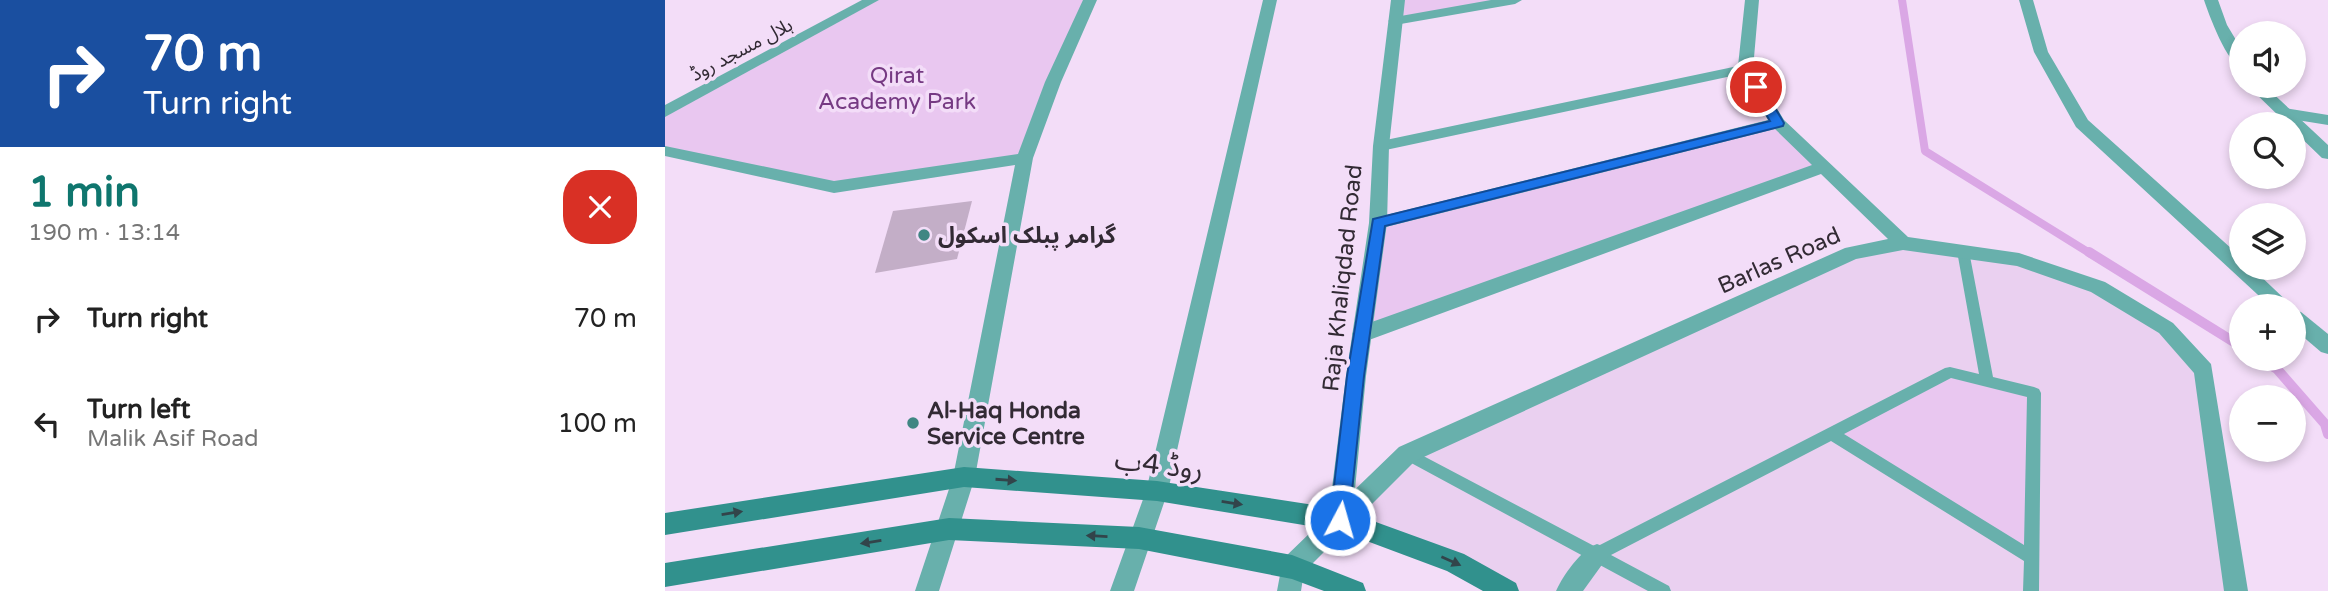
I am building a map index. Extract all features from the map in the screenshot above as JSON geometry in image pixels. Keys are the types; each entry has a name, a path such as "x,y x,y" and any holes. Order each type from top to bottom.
{"main road":[{"name":"روڈ 4ب","path":"665,524 964,477 1157,491 1340,520 1455,562 1507,591"},
{"path":"665,575 949,529 1139,538 1291,579 1355,591"}],"street":[{"name":"ہلال مسجد روڈ","path":"665,112 872,0"},
{"path":"927,591 964,477 1025,158 1053,82 1090,0"},
{"path":"1122,591 1157,491 1270,0"},
{"name":"Raja Khaliqdad Road","path":"1340,520 1378,222 1381,146 1398,0"},
{"path":"1395,20 1515,0"},
{"path":"1752,0 1745,69 1778,123 1903,243"},
{"path":"2026,0 2041,52 2082,123 2269,294"},
{"path":"2211,0 2229,41"},
{"path":"1381,146 1745,69"},
{"path":"2268,98 2283,112"},
{"path":"2306,116 2328,120"},
{"path":"1378,222 1778,123"},
{"path":"2306,134 2328,154"},
{"path":"665,151 834,187 1025,158"},
{"path":"1362,334 1823,167"},
{"name":"Barlas Road","path":"1291,579 1340,520 1407,454 1852,253 1903,243 2019,260 2098,287 2167,328 2204,370 2236,591"},
{"path":"2306,327 2328,346"},
{"path":"1568,591 1597,555"}],"lane":[{"path":"1963,251 1987,382"},
{"path":"1597,555 1950,372 2034,393 2031,591"},
{"path":"1832,434 2032,558"},
{"path":"1407,454 1663,591"}],"shaded area":[{"path":"1903,243 1979,252 2098,287 2166,328 2204,370 2236,591 1507,591 1340,520 1407,454 1852,253"}],"green space":[{"name":"Qirat Academy Park","path":"874,0 1093,0 1025,158 834,187 665,151 665,112"},
{"path":"1399,0 1515,0 1395,21"},
{"path":"1778,123 1823,167 1362,334 1378,223"},
{"path":"1950,372 2034,393 2032,558 1832,434"}],"building":[{"name":"گرامر پبلک اسکول","path":"972,201 957,259 875,273 893,211"}],"waterway":[{"path":"1902,0 1925,151 2091,254"},
{"path":"2089,252 2229,339"},
{"path":"2279,371 2325,424 2328,434"}],"place":[{"name":"گرامر پبلک اسکول","path":"924,235"},
{"name":"Al-Haq Honda Service Centre","path":"913,423"}],"route":[{"path":"1340,520 1356,376 1378,222 1778,123 1756,87"}]}
